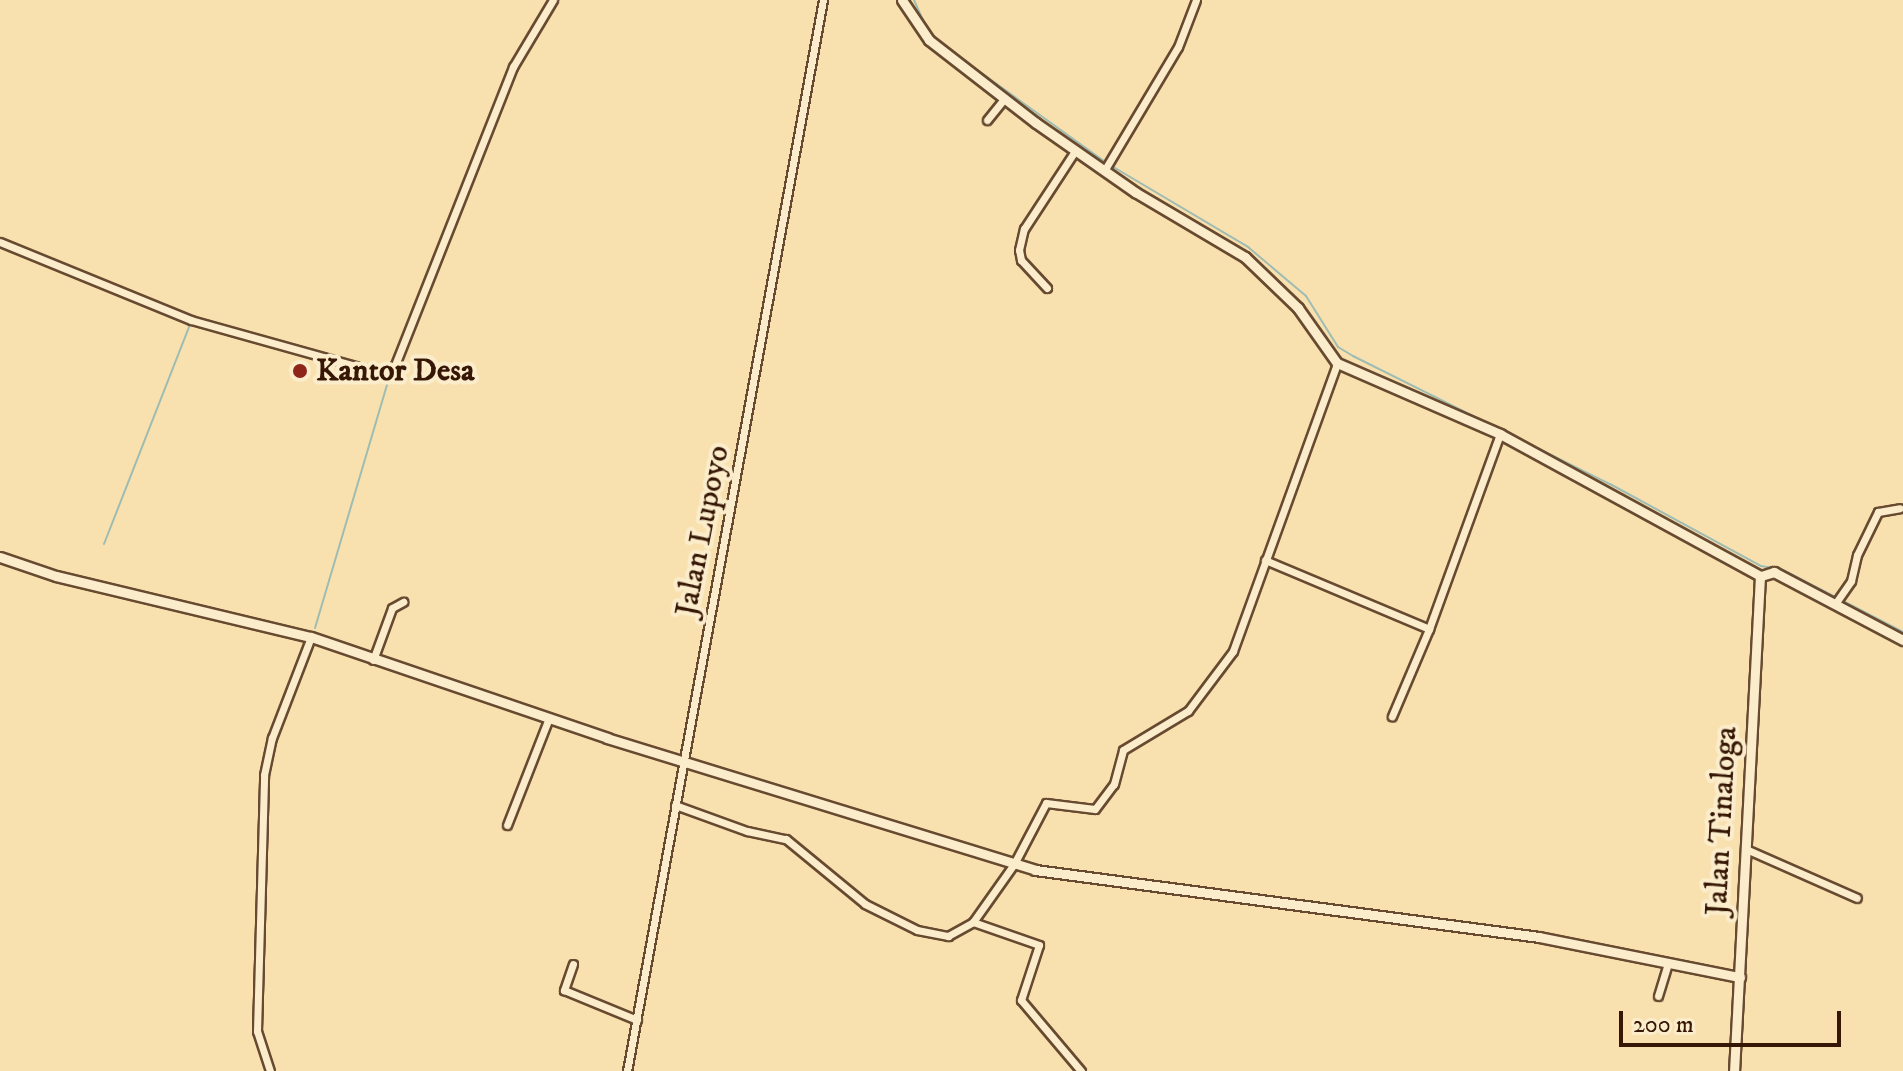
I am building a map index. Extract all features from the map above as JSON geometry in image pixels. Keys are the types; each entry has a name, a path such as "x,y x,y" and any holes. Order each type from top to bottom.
{"street":[{"path":"0,242 191,320 385,374 395,365 513,67 553,0"},
{"name":"Jalan Lupoyo","path":"627,1071 675,805 688,764 823,0"},
{"path":"902,0 929,40 1073,154 1107,167 1245,257 1298,308 1337,363 1500,434 1761,573 1838,600 1903,640"},
{"path":"1107,167 1178,47 1196,0"},
{"path":"987,120 1003,101"},
{"path":"1047,288 1021,260 1019,250 1024,229 1073,154"},
{"path":"675,805 747,831 786,839 865,904 917,930 948,936 973,922 1014,864 1046,803 1095,809 1114,784 1123,750 1195,704 1233,651 1337,363"},
{"path":"1392,716 1429,629 1500,434"},
{"path":"1838,600 1878,512 1900,508"},
{"path":"0,557 67,579 311,637 688,764 1014,864 1539,937 1740,977"},
{"path":"1265,560 1429,629"},
{"name":"Jalan Tinaloga","path":"1734,1071 1761,573"},
{"path":"373,660 392,608 403,602"},
{"path":"270,1071 257,1031 264,775 272,738 311,637"},
{"path":"507,825 549,718"},
{"path":"1746,849 1857,898"},
{"path":"973,922 1039,945 1021,1000 1081,1071"},
{"path":"1658,996 1668,963"},
{"path":"573,964 564,990 637,1020"}],"waterway":[{"path":"914,0 928,32"},
{"path":"941,44 1105,162"},
{"path":"1110,165 1248,247 1306,296 1338,347 1353,356 1610,484 1761,566 1783,570 1903,632"},
{"path":"104,544 191,322"},
{"path":"315,628 391,372"},
{"path":"1748,716 1754,603"}],"place":[{"name":"Kantor Desa","path":"300,371"}]}
